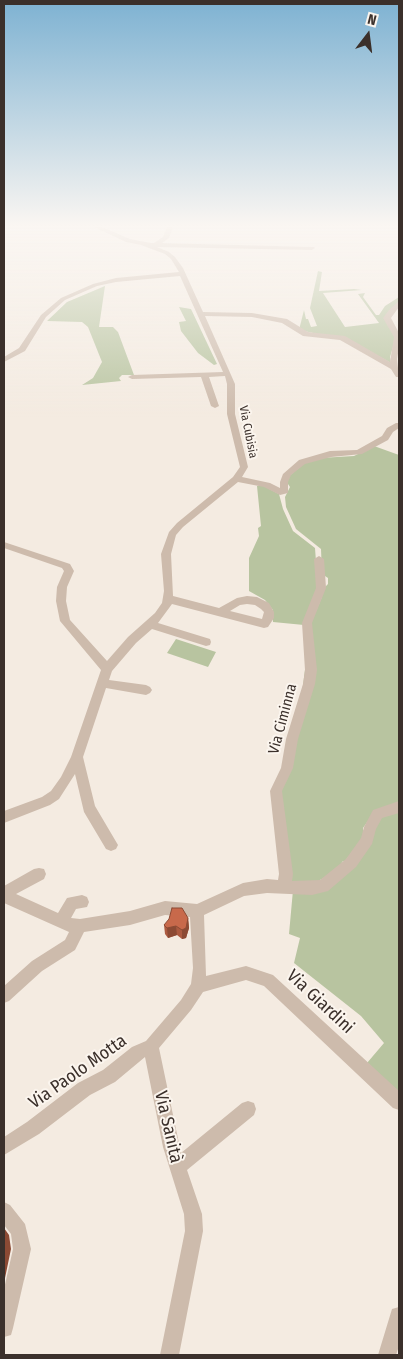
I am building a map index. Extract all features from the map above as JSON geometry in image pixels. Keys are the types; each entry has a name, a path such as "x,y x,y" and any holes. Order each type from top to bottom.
{"street":[{"path":"4,360 22,349 43,316 63,299 84,290"},
{"name":"Via Cubisia","path":"189,290 231,384 231,414 244,460 244,467 236,479"},
{"path":"399,303 391,310 388,318 398,336 393,359 394,367 399,375"},
{"path":"200,314 248,315 284,321 301,332 342,338 350,341 372,356 394,367"},
{"path":"132,377 228,374"},
{"path":"204,375 216,406"},
{"path":"4,817 55,796 65,781 77,757 107,669 132,640 164,608 169,598 166,554 174,531 236,479 267,485 280,492 286,490 284,482 287,474 302,462 330,454 359,452 385,438 390,430 399,426"},
{"path":"4,545 66,566 69,571 62,587 61,601 65,621 107,669"},
{"name":"Via Ciminna","path":"284,887 286,874 276,791 286,768 297,722 309,684 311,670 307,623 321,588 319,559"},
{"path":"169,598 221,612"},
{"path":"150,624 206,642"},
{"path":"101,683 146,690"},
{"path":"77,757 89,808 111,845"},
{"path":"4,895 68,925 80,926 130,918 165,908 197,911 243,890 267,886 312,888 323,886 351,863 367,840 370,827 378,814 399,807"},
{"path":"4,895 39,874"},
{"path":"60,921 72,903 82,902"},
{"path":"151,1046 186,1005 198,986 200,968 197,911"},
{"path":"4,996 37,966 70,945 80,926"},
{"name":"Via Giardini","path":"198,986 246,973 268,980 399,1102"},
{"name":"Via Paolo Motta","path":"4,1147 33,1128 84,1089 109,1076 138,1053 151,1046"},
{"name":"Via Sanità","path":"151,1046 171,1147 193,1214 194,1231 169,1355"},
{"path":"177,1166 248,1109"},
{"path":"4,1211 19,1230 22,1249 4,1328"},
{"path":"387,1355 399,1316"}],"green space":[{"path":"95,290 104,290 99,327 113,327 118,332 134,375 122,375 119,378 121,381 82,385 93,378 102,362 88,327 82,322 47,321 67,302"},
{"path":"314,290 357,290 323,293 345,327 379,323 358,294 365,293 363,297 376,315 379,315 385,306 399,297 399,302 387,315 396,337 390,357 391,363 351,341 299,330 304,310 306,319 308,319 311,327 317,326 310,308"},
{"path":"179,307 191,309 217,364 214,365 198,353 181,331 179,322 186,321"},
{"path":"374,446 399,455 399,803 373,814 363,828 363,838 347,862 343,861 336,871 313,884 290,883 279,798 298,725 311,622 321,599 323,589 328,584 328,578 322,574 321,549 296,529 286,507 285,497 290,487 286,481 304,463 320,458 354,456"},
{"path":"257,486 264,486 279,494 283,509 293,531 315,548 318,589 304,625 273,622 273,610 265,600 249,591 249,558 259,536 258,528 261,526"},
{"path":"176,639 216,652 208,667 167,653"},
{"path":"399,810 399,1093 367,1063 384,1043 361,1016 294,963 300,938 289,934 293,890 318,893 382,817"}],"building":[{"path":"172,908 182,908 188,918 186,928 182,930 176,926 167,928 164,925 169,919"}]}
